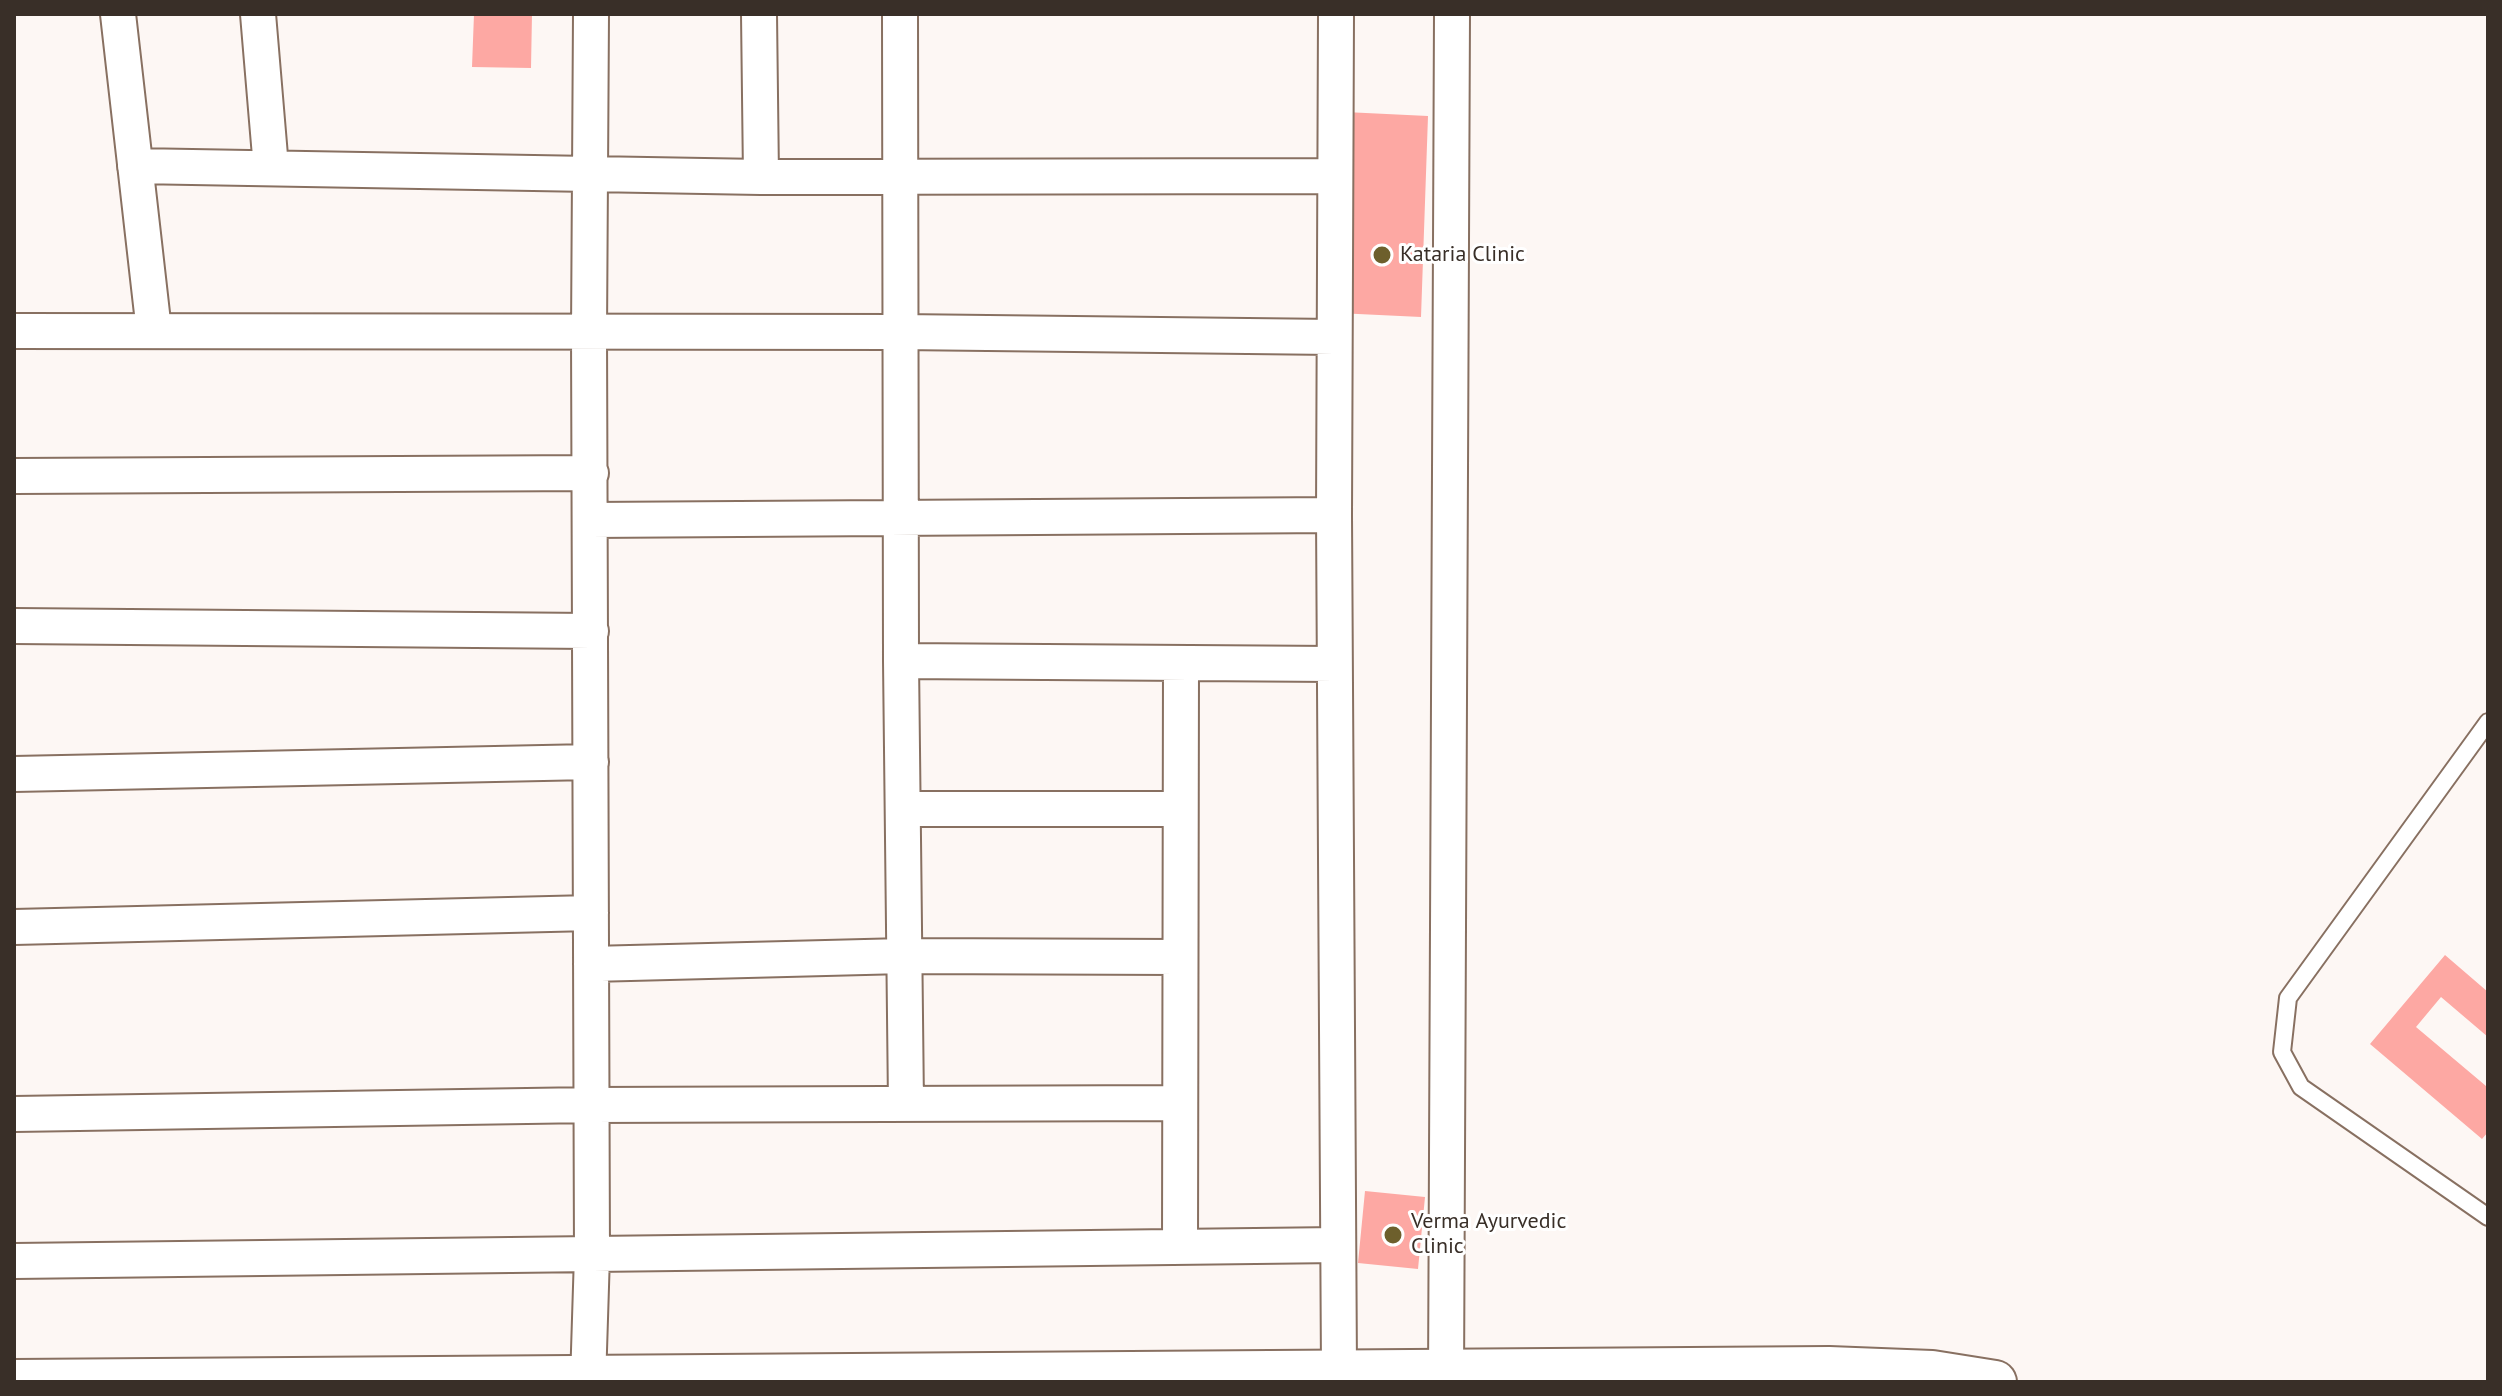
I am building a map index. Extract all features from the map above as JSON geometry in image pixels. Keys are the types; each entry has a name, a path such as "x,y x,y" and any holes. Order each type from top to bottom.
{"street":[{"path":"118,14 154,331"},
{"path":"258,14 271,168"},
{"path":"588,1380 592,1255 591,14"},
{"path":"759,14 761,177"},
{"path":"900,14 901,661 906,1104"},
{"path":"1336,14 1334,664 1339,1370"},
{"path":"1446,1376 1452,14"},
{"path":"135,166 761,177 1335,176"},
{"path":"14,331 901,332 1334,337"},
{"path":"14,476 591,473"},
{"path":"591,520 1334,515"},
{"path":"14,626 591,631"},
{"path":"901,661 1334,664"},
{"path":"1180,1247 1181,663"},
{"path":"14,774 591,762"},
{"path":"903,809 1179,809"},
{"path":"14,927 591,913"},
{"path":"591,964 904,956 1179,957"},
{"path":"14,1114 591,1105 1180,1103"},
{"path":"14,1261 1338,1245"},
{"path":"14,1381 588,1380 1339,1370 1446,1376 1829,1368 1932,1372 1995,1382"}],"lane":[{"path":"2488,722 2288,998 2282,1052 2301,1087 2488,1217"}],"building":[{"path":"474,14 532,14 531,68 472,67"},
{"path":"1345,112 1428,116 1421,317 1337,313"},
{"path":"2445,955 2488,992 2488,1037 2441,997 2416,1027 2486,1086 2488,1084 2488,1132 2482,1139 2370,1044"},
{"path":"1365,1191 1425,1197 1418,1269 1358,1263"}],"place":[{"name":"Kataria Clinic","path":"1382,255"},
{"name":"Verma Ayurvedic Clinic","path":"1393,1235"}]}
